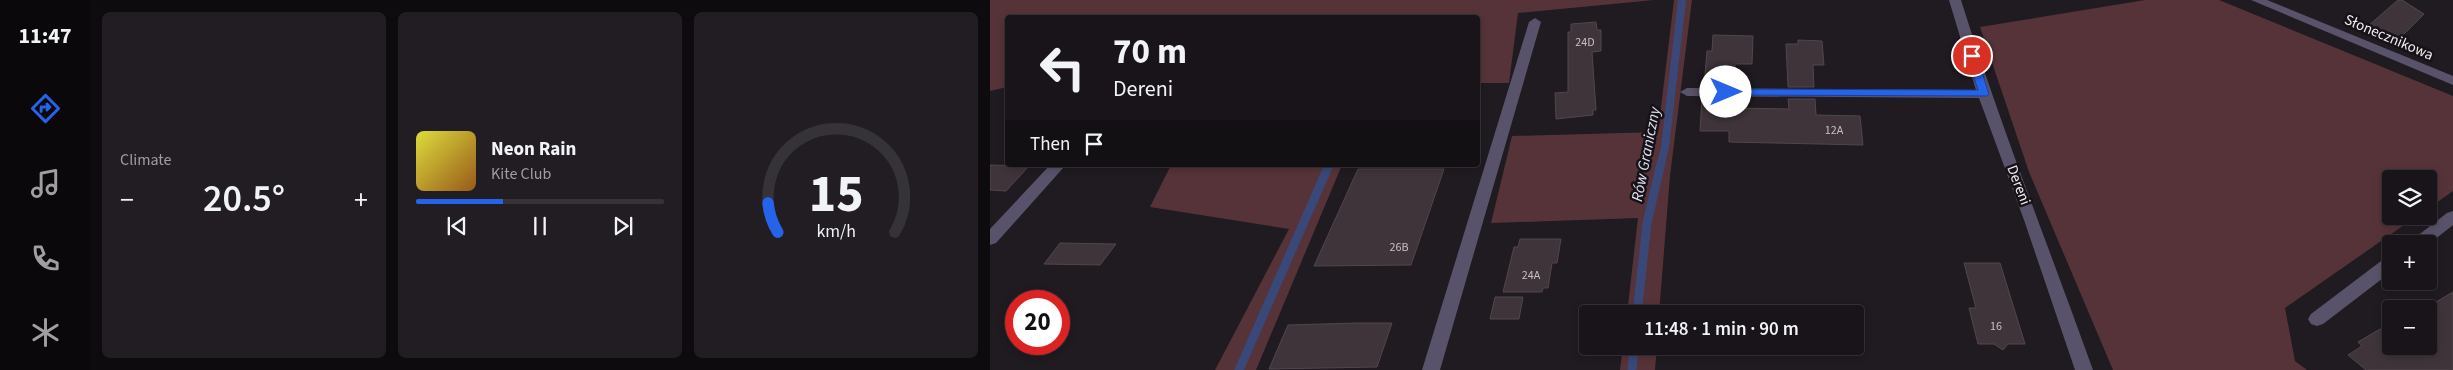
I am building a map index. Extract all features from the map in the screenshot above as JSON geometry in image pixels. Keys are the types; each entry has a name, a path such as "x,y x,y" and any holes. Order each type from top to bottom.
{"street":[{"name":"Dereni","path":"1955,0 1984,94 2032,220 2084,370"},
{"name":"Słonecznikowa","path":"2258,0 2453,81"},
{"path":"1431,370 1535,22"},
{"path":"1687,92 1984,94"},
{"path":"990,239 1057,167"},
{"path":"2430,235 2453,217"},
{"path":"2317,319 2382,270"}],"shaded area":[{"path":"990,0 1654,0 1518,13 1509,83 1480,83 1480,15 1005,15 1005,87 990,91"},
{"path":"1674,0 1692,0 1670,176 1660,305 1628,305 1638,218 1491,223 1512,136 1658,132"},
{"path":"2145,0 2219,0 2453,96 2453,191 2437,202 2437,170 2382,170 2382,225 2404,225 2390,235 2382,235 2382,240 2285,308 2295,361 2307,370 2113,370 2029,172 1980,27"},
{"path":"1170,167 1341,167 1256,370 1215,370 1289,229 1150,207"},
{"path":"1622,355 1656,355 1655,370 1620,370"}],"building":[{"path":"2398,0 2402,0 2424,14 2399,39 2368,26"},
{"path":"1596,22 1597,30 1601,30 1601,51 1592,52 1596,110 1593,110 1593,115 1556,119 1555,93 1568,92 1568,32 1571,32 1571,24"},
{"path":"1713,35 1753,36 1752,64 1735,64 1734,86 1704,86 1707,51 1712,51"},
{"path":"1798,40 1822,41 1824,65 1813,65 1814,87 1788,87 1786,44 1798,44"},
{"path":"1702,98 1734,98 1734,108 1789,109 1788,99 1815,99 1816,115 1860,116 1863,145 1729,142 1729,131 1700,131"},
{"path":"990,165 1028,167 1006,191 990,190"},
{"path":"1358,169 1444,169 1411,265 1314,266"},
{"path":"1520,239 1561,239 1557,263 1552,263 1548,288 1543,288 1542,292 1503,292 1514,247 1518,247"},
{"path":"1060,243 1116,244 1100,265 1044,264"},
{"path":"1964,263 2000,263 2025,344 2008,344 2003,350 1994,344 1978,344 1969,308 1976,308"},
{"path":"2453,292 2453,370 2366,370 2348,355 2362,346 2358,342 2380,329 2382,330 2382,355 2437,355 2437,301"},
{"path":"1495,297 1523,297 1519,319 1490,319"},
{"path":"1392,323 1377,367 1269,369 1288,325"}],"waterway":[{"name":"Rów Graniczny","path":"1661,164 1665,147 1682,0"},
{"name":"Rów Graniczny","path":"1638,305 1647,223 1661,163"},
{"path":"1239,370 1328,167"},
{"name":"Rów Graniczny","path":"1632,370 1633,355"}],"route":[{"path":"1726,92 1984,94 1972,56"}]}
